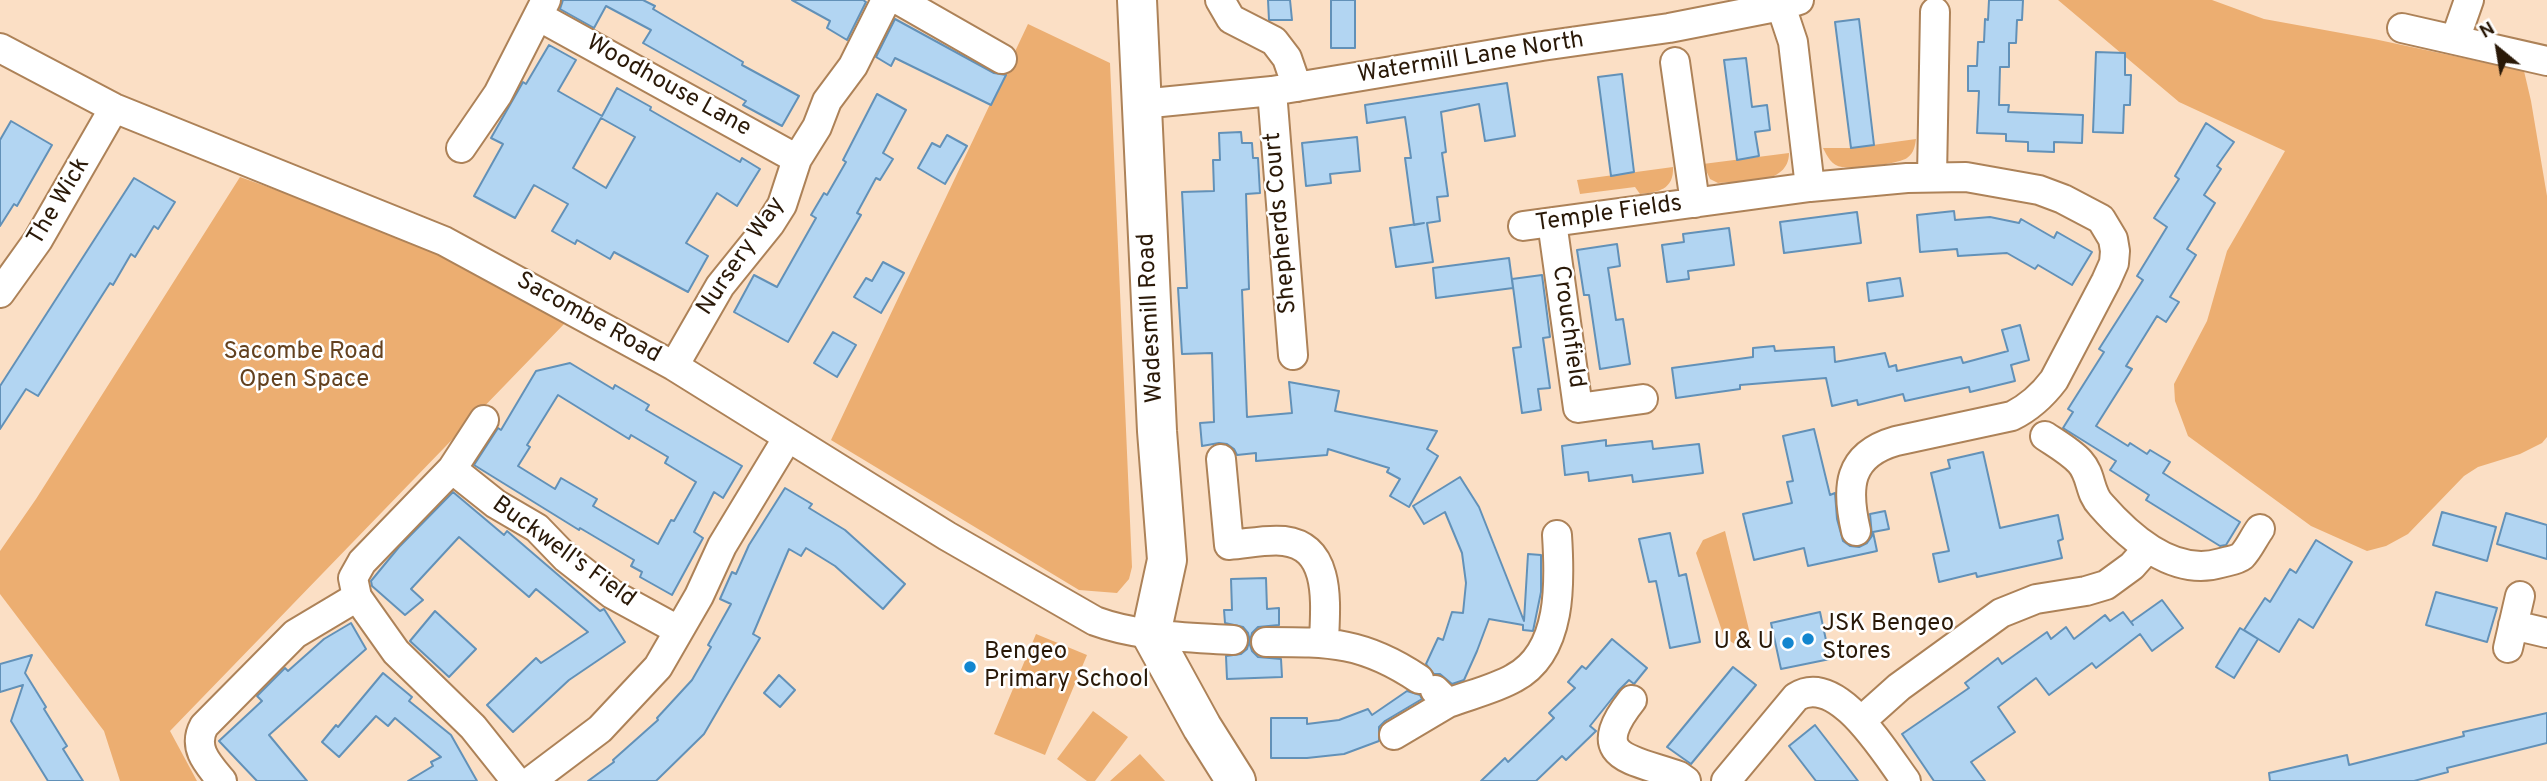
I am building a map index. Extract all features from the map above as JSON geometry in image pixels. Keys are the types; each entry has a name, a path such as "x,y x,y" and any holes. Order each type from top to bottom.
{"main road":[{"name":"Wadesmill Road","path":"1137,0 1157,431 1167,560 1151,634"},
{"path":"1151,634 1202,727 1236,781"}],"street":[{"name":"Nursery Way","path":"674,366 720,286 782,205 797,159 817,127 827,101 853,66 886,0"},
{"path":"899,0 992,45"},
{"name":"Shepherds Court","path":"1220,0 1231,19 1274,41 1287,58 1284,89 1293,355"},
{"path":"2455,40 2469,0"},
{"path":"1790,3 1810,187"},
{"name":"Watermill Lane North","path":"1141,104 1284,89 1542,46 1670,28 1790,3"},
{"name":"Woodhouse Lane","path":"542,8 797,159"},
{"path":"461,148 498,94 542,8"},
{"path":"1932,177 1935,12"},
{"path":"2402,28 2547,61"},
{"name":"Sacombe Road","path":"0,48 114,108 444,241 674,366 947,536 1095,621 1151,634 1233,640"},
{"name":"Temple Fields","path":"1675,62 1695,203"},
{"name":"The Wick","path":"0,292 18,271 38,240 114,108"},
{"name":"Temple Fields","path":"1522,226 1810,187 1932,177 1966,177 2039,190 2101,219 2113,239 2114,263 2045,393 2023,411 2012,416 1896,441 1869,452 1861,461 1851,484 1849,501 1856,531"},
{"name":"Crouchfield","path":"1552,222 1578,408 1643,399"},
{"path":"484,420 452,469 362,562 353,578 357,597 396,652 473,727 516,781"},
{"path":"2045,436 2078,460 2087,471 2099,504 2147,549 2165,558 2190,566 2215,565 2241,557 2260,529"},
{"path":"531,781 600,729 657,667 699,596 722,546 788,437"},
{"path":"1221,459 1229,545 1281,541 1294,543 1314,558 1326,585 1324,642"},
{"name":"Buckwell's Field","path":"452,469 496,504 537,528 566,558 611,594 678,630"},
{"path":"1394,735 1434,690 1515,678 1536,660 1557,608 1560,576 1557,535"},
{"path":"1861,721 1899,687 2001,613 2036,599 2086,591 2106,584 2132,566 2147,549"},
{"path":"2520,596 2510,636 2547,634"},
{"path":"222,781 204,757 199,743 198,736 204,726 295,634 357,597"},
{"path":"1266,642 1324,642 1386,658 1434,690"},
{"path":"1726,781 1796,697 1810,690 1826,693 1837,699 1861,721 1906,781"},
{"path":"1632,700 1616,720 1611,733 1619,753 1626,759 1679,776 1686,781"}],"green space":[{"path":"2058,0 2212,0 2264,19 2524,71 2547,196 2547,437 2542,443 2520,454 2478,467 2464,476 2408,534 2386,546 2367,551 2311,526 2188,436 2175,401 2174,384 2207,321 2227,251 2285,151 2179,102"},
{"path":"1028,24 1110,63 1132,567 1129,579 1117,593 1079,590 831,440"},
{"path":"1916,139 1913,152 1907,158 1865,167 1835,165 1823,148 1851,148"},
{"path":"1789,153 1787,164 1781,171 1762,180 1718,183 1710,179 1703,164"},
{"path":"1673,167 1673,175 1668,185 1659,191 1640,194 1635,187 1580,194 1577,180"},
{"name":"Sacombe Road Open Space","path":"240,177 413,239 566,322 170,731 197,781 120,781 104,731 0,594 0,551 36,499"},
{"path":"1725,531 1750,634 1744,643 1736,645 1724,637 1696,553 1703,540"},
{"path":"1036,634 1087,655 1045,755 994,734"},
{"path":"1093,711 1128,737 1095,781 1087,781 1057,759"},
{"path":"1140,754 1165,781 1110,781"}],"building":[{"path":"563,0 643,0 655,6 653,9 743,62 742,65 799,96 782,126 743,105 746,101 643,43 651,30 606,6 594,28 560,9"},
{"path":"792,0 866,2 847,40 827,28 830,21"},
{"path":"1268,0 1290,0 1292,20 1269,20"},
{"path":"1331,0 1355,0 1355,48 1331,48"},
{"path":"1989,0 2023,0 2022,20 2017,20 2016,43 2009,43 2009,67 2000,67 1999,105 2009,105 2008,112 2083,115 2082,143 2054,142 2054,152 2028,151 2028,142 2006,141 2006,134 1977,133 1979,91 1968,91 1968,66 1977,66 1978,42 1984,42"},
{"path":"895,19 994,73 1006,75 991,105 895,58 891,66 876,57"},
{"path":"1859,19 1874,145 1851,148 1835,22"},
{"path":"549,45 576,60 558,91 602,116 617,88 740,162 742,158 760,169 737,206 717,193 686,243 708,256 688,292 614,252 610,259 577,240 575,244 552,231 568,204 534,185 515,218 474,196 503,144 491,138 523,82 526,84","holes":["601,118 635,137 606,188 573,168"]},
{"path":"2096,52 2125,53 2125,75 2131,75 2130,105 2124,105 2123,133 2093,132"},
{"path":"1746,58 1752,107 1767,105 1770,130 1755,132 1759,156 1737,160 1724,60"},
{"path":"1622,74 1634,172 1611,176 1598,77"},
{"path":"1507,83 1515,136 1485,141 1479,104 1441,112 1446,152 1442,153 1448,196 1437,197 1440,221 1427,223 1433,262 1396,267 1390,228 1414,224 1405,158 1411,158 1405,117 1367,123 1365,105"},
{"path":"877,94 906,110 883,153 893,159 880,180 876,178 857,213 861,215 788,342 734,312 754,275 777,287 816,218 811,215 824,193 827,195 846,162 843,160"},
{"path":"11,121 52,145 17,206 14,204 0,226 0,140"},
{"path":"2206,123 2234,142 2217,166 2221,169 2204,195 2215,203 2187,249 2196,255 2170,297 2179,302 2166,322 2157,316 2126,366 2132,369 2096,426 2128,446 2130,443 2147,454 2150,450 2170,462 2163,473 2240,522 2226,545 2220,546 2146,500 2149,495 2110,470 2116,461 2063,428 2073,412 2068,409 2104,352 2099,349 2143,280 2137,276 2167,227 2154,218 2179,179 2175,176"},
{"path":"1241,132 1242,143 1252,143 1253,158 1258,158 1260,193 1246,194 1249,289 1242,290 1247,417 1292,413 1289,382 1339,391 1335,411 1437,431 1427,449 1438,456 1409,507 1390,496 1400,479 1387,472 1389,468 1328,449 1327,455 1256,461 1256,453 1237,455 1227,444 1202,446 1200,423 1214,422 1212,353 1182,354 1178,288 1187,288 1182,192 1214,191 1213,160 1220,160 1219,133"},
{"path":"947,135 967,146 945,184 918,168 932,143 940,147"},
{"path":"1357,137 1360,171 1330,174 1331,183 1306,186 1302,143"},
{"path":"134,178 175,202 158,229 154,226 135,257 131,254 113,285 110,283 38,396 26,389 0,429 0,386"},
{"path":"1954,211 1955,220 1990,217 2019,223 2021,219 2054,238 2057,232 2092,252 2072,285 2038,265 2035,269 2007,253 1958,256 1957,249 1920,252 1917,215"},
{"path":"1857,212 1861,243 1784,253 1780,222"},
{"path":"1729,228 1734,265 1688,271 1689,279 1667,282 1662,245 1684,242 1683,234"},
{"path":"1617,244 1620,266 1608,268 1616,320 1623,319 1630,364 1600,369 1589,295 1584,295 1577,250"},
{"path":"1509,258 1513,288 1436,298 1433,268"},
{"path":"883,262 904,273 881,313 854,297 866,278 872,281"},
{"path":"1542,275 1550,337 1543,338 1550,388 1538,389 1541,410 1522,413 1513,348 1521,347 1512,279"},
{"path":"1900,278 1903,296 1869,301 1867,283"},
{"path":"2020,325 2029,360 2011,365 2015,381 1970,392 1969,387 1905,401 1903,394 1858,405 1857,400 1832,406 1826,378 1740,385 1740,389 1676,398 1672,368 1753,357 1753,348 1774,346 1775,351 1834,347 1835,362 1885,353 1889,367 1896,365 1897,371 1961,357 1963,363 2008,351 2002,330"},
{"path":"833,332 856,345 837,377 814,363"},
{"path":"570,363 613,389 615,385 649,405 646,410 742,466 723,498 714,492 694,532 703,538 672,595 640,577 642,572 631,566 634,560 580,528 579,530 474,465 498,428 501,430 536,371","holes":["558,395 629,439 631,435 668,457 665,463 696,482 658,544 593,506 597,499 561,478 555,489 518,466 530,447 527,445"]},
{"path":"1814,429 1830,495 1835,493 1837,519 1843,541 1850,546 1859,547 1867,543 1872,536 1870,514 1885,511 1889,529 1873,532 1877,551 1808,566 1804,548 1754,560 1743,514 1792,503 1787,482 1793,481 1783,436"},
{"path":"1606,440 1606,446 1652,441 1653,449 1699,444 1703,473 1633,482 1632,475 1589,481 1588,472 1565,475 1562,446"},
{"path":"1983,452 2000,528 2058,515 2063,539 2058,541 2062,558 1977,577 1976,573 1939,582 1933,554 1949,551 1931,473 1950,468 1948,460"},
{"path":"1460,477 1479,507 1524,621 1528,554 1541,555 1541,592 1533,631 1523,630 1523,625 1489,619 1464,680 1452,684 1440,674 1434,674 1426,664 1438,638 1443,640 1452,612 1463,613 1466,583 1462,553 1445,512 1424,524 1413,506"},
{"path":"785,488 812,504 809,508 845,530 905,584 883,609 835,566 806,548 801,556 789,549 753,634 760,638 704,734 656,781 588,781 614,762 613,760 658,720 692,680 731,604 720,599 732,572 736,574 749,545"},
{"path":"453,492 504,535 507,531 600,611 604,609 625,642 569,680 513,732 487,705 536,658 541,663 588,632 536,589 529,597 459,537 411,589 423,600 405,615 372,586 371,581 399,547"},
{"path":"2442,512 2496,527 2487,561 2433,545"},
{"path":"2506,513 2547,525 2547,559 2497,544"},
{"path":"1670,533 1679,576 1686,574 1700,642 1670,648 1656,581 1649,582 1639,539"},
{"path":"2316,540 2352,562 2313,628 2299,619 2279,652 2244,630 2265,598 2270,602 2290,569 2296,573"},
{"path":"1266,578 1267,609 1279,608 1279,625 1258,627 1252,633 1250,641 1243,627 1225,623 1224,610 1232,610 1231,579"},
{"path":"2436,592 2497,608 2487,642 2426,625"},
{"path":"2162,600 2183,628 2152,651 2140,634 2096,668 2092,663 2049,695 2036,678 1998,707 2015,732 1971,762 1985,781 1934,781 1902,734 1969,688 1965,683 1998,658 2002,664 2047,632 2051,639 2066,627 2074,639 2105,615 2110,621 2123,612 2133,625 2131,622"},
{"path":"435,611 476,649 449,677 410,641"},
{"path":"1820,612 1830,659 1781,669 1771,623"},
{"path":"351,623 366,649 269,735 307,781 257,781 219,741 262,701 257,696 285,668 288,671 324,639"},
{"path":"2240,628 2258,639 2234,678 2216,667"},
{"path":"1612,639 1647,668 1634,684 1629,680 1618,691 1590,726 1596,731 1566,760 1562,756 1536,781 1481,781 1505,758 1508,762 1554,718 1549,713 1575,688 1568,682 1582,666 1586,669"},
{"path":"1249,642 1258,657 1281,659 1282,677 1227,679 1226,656 1241,654 1247,649"},
{"path":"32,655 25,673 67,746 63,749 83,781 48,781 11,721 23,685 0,692 0,664"},
{"path":"1733,667 1756,685 1691,764 1667,747"},
{"path":"383,673 412,697 409,701 451,735 477,781 408,781 433,766 431,762 441,757 395,718 388,726 376,716 339,757 322,742"},
{"path":"779,675 795,690 780,707 764,693"},
{"path":"1407,691 1420,695 1422,699 1385,721 1379,727 1379,741 1344,754 1271,758 1271,718 1307,718 1307,724 1339,720 1368,709 1372,715"},
{"path":"2547,713 2547,743 2447,768 2448,772 2414,781 2270,781 2269,773 2347,755 2349,765 2464,736 2463,732"},
{"path":"1815,725 1858,781 1816,781 1789,746"}],"place":[{"name":"JSK Bengeo Stores","path":"1808,639"},
{"name":"U & U","path":"1788,643"},
{"name":"Bengeo Primary School","path":"970,667"}]}
